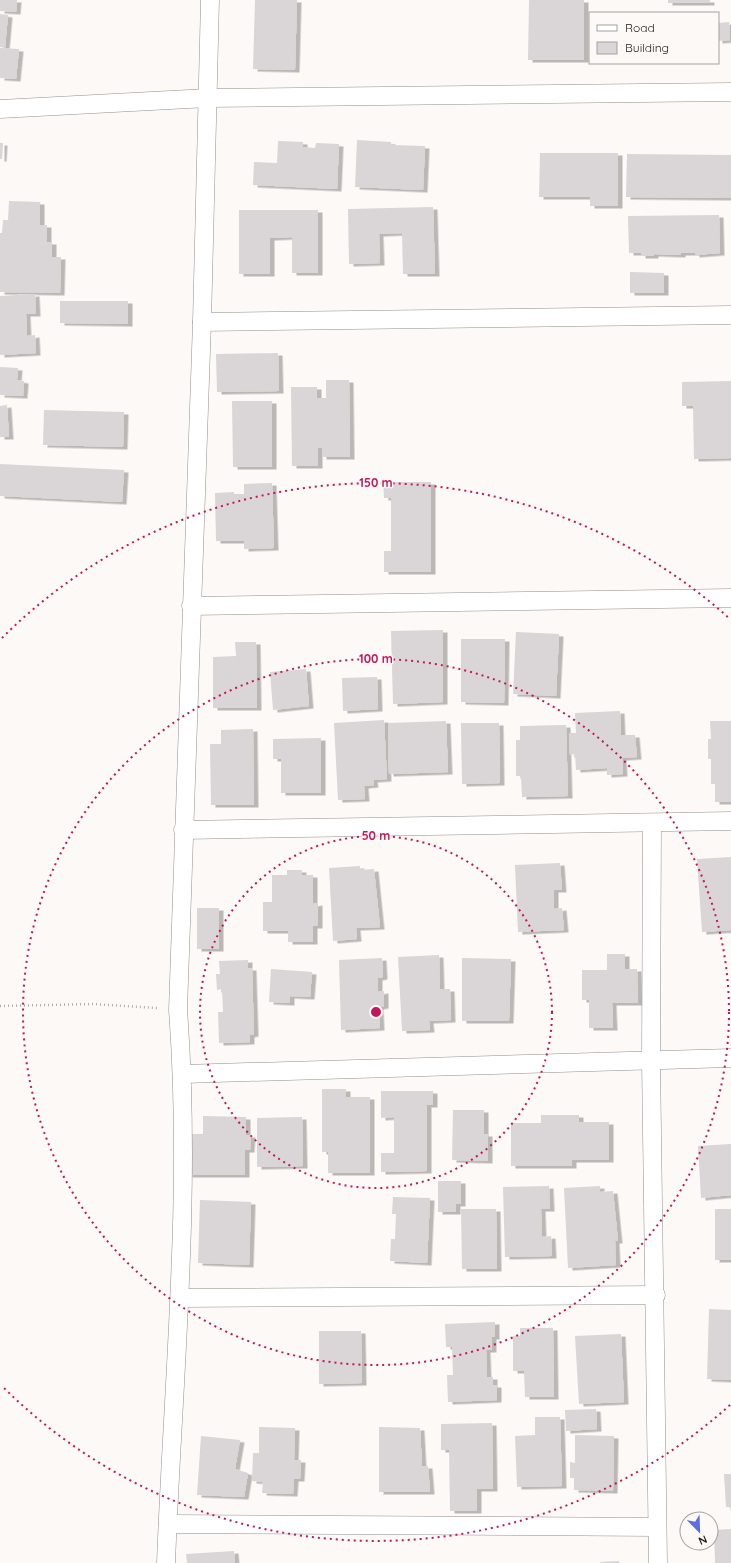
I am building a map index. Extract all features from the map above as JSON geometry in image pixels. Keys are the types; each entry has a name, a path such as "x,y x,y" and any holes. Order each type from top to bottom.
{"street":[{"path":"166,1563 180,1298 183,1074 178,1010 183,830 202,322 210,0"},
{"path":"0,109 208,98 731,92"},
{"path":"202,322 731,315"},
{"path":"191,606 731,598"},
{"path":"183,830 731,821"},
{"path":"652,823 651,1060 656,1295 658,1563"},
{"path":"183,1074 731,1058"},
{"path":"180,1298 656,1295"},
{"path":"168,1524 657,1527"}],"path":[{"path":"0,1006 94,1004 178,1010"}],"building":[{"path":"0,0 17,0 16,12 0,11"},
{"path":"255,0 297,0 295,70 253,69"},
{"path":"529,0 584,0 584,60 528,60"},
{"path":"668,0 710,0 710,3 668,3"},
{"path":"0,14 8,15 5,48 0,47"},
{"path":"729,22 730,40 719,41 719,23"},
{"path":"0,48 19,49 16,79 0,78"},
{"path":"357,140 391,142 391,145 425,146 423,190 355,187"},
{"path":"278,141 303,142 303,147 315,148 316,143 339,144 337,189 253,185 254,162 277,163"},
{"path":"0,143 3,143 2,159 0,159"},
{"path":"540,153 618,153 618,206 590,206 590,197 539,197"},
{"path":"627,154 731,155 731,198 626,197"},
{"path":"9,201 40,202 40,225 47,225 47,242 52,242 52,257 61,257 60,293 0,292 0,233 2,233 3,220 8,220"},
{"path":"433,207 435,274 403,274 402,233 379,234 380,263 349,264 348,209"},
{"path":"239,210 318,210 318,273 292,273 292,237 270,238 270,274 239,274"},
{"path":"719,215 720,253 695,255 695,253 681,253 681,255 654,254 654,256 641,256 641,253 629,253 628,216"},
{"path":"630,272 664,273 664,293 630,293"},
{"path":"35,294 36,314 26,314 27,336 35,335 36,353 0,355 0,296"},
{"path":"60,301 128,301 128,324 60,323"},
{"path":"278,353 279,391 217,392 216,354"},
{"path":"0,367 18,368 17,380 24,381 23,396 0,395"},
{"path":"326,380 349,380 350,457 322,457 322,448 318,448 318,466 292,466 291,387 317,387 317,398 326,398"},
{"path":"731,381 731,458 694,459 693,406 682,406 682,382"},
{"path":"232,401 272,401 272,467 233,467"},
{"path":"7,405 9,437 0,437 0,406"},
{"path":"44,410 124,412 123,447 43,445"},
{"path":"0,464 124,470 122,502 0,496"},
{"path":"383,482 431,482 431,572 384,572 384,551 391,551 391,498 384,498"},
{"path":"272,483 274,548 244,549 244,541 216,541 215,493 234,492 234,494 244,494 244,484"},
{"path":"443,630 443,702 393,704 391,631"},
{"path":"516,632 559,634 556,696 513,694"},
{"path":"461,639 505,639 504,703 461,702"},
{"path":"235,642 256,642 257,708 213,708 213,657 236,656"},
{"path":"306,669 309,706 273,710 270,672"},
{"path":"377,677 378,709 343,711 342,678"},
{"path":"620,711 621,735 635,735 637,757 622,758 623,774 607,775 607,768 576,770 575,754 570,755 569,733 576,733 575,713"},
{"path":"384,720 387,779 373,780 374,785 364,786 365,799 338,800 334,723"},
{"path":"446,721 448,772 389,774 388,723"},
{"path":"710,721 731,721 731,802 715,802 715,784 711,784 711,759 708,759 708,739 711,739"},
{"path":"461,723 499,723 500,783 462,784"},
{"path":"566,725 568,796 522,797 521,776 516,776 516,740 520,740 520,726"},
{"path":"253,729 254,805 211,805 210,744 221,744 221,730"},
{"path":"321,738 321,793 281,793 281,759 273,759 273,739"},
{"path":"731,857 731,930 702,932 697,859"},
{"path":"560,863 562,890 554,890 554,909 562,908 564,930 518,932 515,865"},
{"path":"360,866 360,870 374,869 380,927 356,928 357,939 333,941 329,868"},
{"path":"287,870 302,870 302,875 313,875 313,904 318,903 318,926 313,926 313,942 288,942 288,931 263,931 263,902 272,902 272,875 287,875"},
{"path":"197,908 219,908 219,949 197,949"},
{"path":"607,954 625,954 625,969 637,969 638,1003 612,1003 613,1028 589,1028 589,1000 582,1000 582,970 607,970"},
{"path":"439,955 440,989 450,989 451,1020 429,1021 430,1030 402,1031 398,957"},
{"path":"382,958 383,977 378,978 378,992 384,991 384,1006 379,1007 380,1028 341,1030 339,960"},
{"path":"462,958 511,959 509,1021 462,1021"},
{"path":"248,960 248,968 252,968 254,1034 250,1035 250,1042 219,1043 218,1012 223,1012 222,989 217,990 216,974 220,974 219,961"},
{"path":"271,969 312,972 310,997 290,996 290,1003 269,1002"},
{"path":"322,1089 346,1089 346,1097 370,1097 370,1173 328,1173 328,1152 322,1152"},
{"path":"381,1091 433,1091 433,1105 427,1105 427,1171 381,1172 381,1153 394,1153 394,1117 381,1118"},
{"path":"453,1110 484,1110 484,1134 488,1134 488,1161 452,1160"},
{"path":"541,1115 579,1115 579,1122 609,1122 609,1160 572,1160 572,1166 511,1166 511,1123 541,1123"},
{"path":"203,1116 246,1117 246,1135 251,1135 250,1150 245,1150 245,1175 188,1175 189,1134 203,1134"},
{"path":"302,1117 303,1166 257,1167 257,1118"},
{"path":"731,1144 731,1195 701,1198 698,1146"},
{"path":"438,1181 461,1181 461,1204 456,1204 456,1212 438,1212"},
{"path":"549,1186 550,1209 541,1209 542,1237 551,1236 552,1256 505,1257 503,1187"},
{"path":"600,1186 600,1192 613,1191 618,1241 615,1241 616,1265 568,1268 564,1188"},
{"path":"393,1197 430,1198 427,1263 390,1261 391,1239 395,1239 396,1214 392,1214"},
{"path":"200,1200 251,1202 249,1265 198,1263"},
{"path":"461,1209 496,1209 497,1269 462,1269"},
{"path":"715,1209 731,1209 731,1260 715,1260"},
{"path":"709,1309 731,1310 731,1380 707,1379"},
{"path":"495,1322 495,1337 492,1337 492,1350 486,1350 487,1377 493,1377 493,1385 497,1385 497,1400 448,1402 447,1375 453,1375 452,1347 446,1347 445,1324"},
{"path":"520,1328 553,1328 554,1397 525,1397 524,1371 513,1371 513,1336 520,1336"},
{"path":"319,1331 361,1331 362,1383 319,1384"},
{"path":"621,1334 624,1402 579,1404 575,1336"},
{"path":"596,1409 597,1429 566,1431 565,1410"},
{"path":"535,1417 560,1417 562,1486 517,1487 515,1436 535,1435"},
{"path":"492,1423 493,1489 477,1489 477,1511 450,1511 449,1450 441,1450 441,1424"},
{"path":"259,1427 295,1428 294,1460 301,1460 300,1479 294,1479 293,1494 262,1493 263,1482 252,1481 253,1453 259,1453"},
{"path":"379,1427 420,1428 422,1466 428,1466 430,1492 379,1492"},
{"path":"575,1435 614,1436 613,1491 574,1490 574,1478 570,1478 570,1462 575,1463"},
{"path":"201,1436 240,1440 235,1469 248,1473 244,1497 197,1495"},
{"path":"724,1474 731,1474 731,1507 726,1507"},
{"path":"731,1529 731,1563 715,1563 715,1551 719,1551 719,1530"},
{"path":"234,1551 235,1563 187,1563 186,1554"},
{"path":"619,1561 619,1563 600,1563 600,1562"}]}
